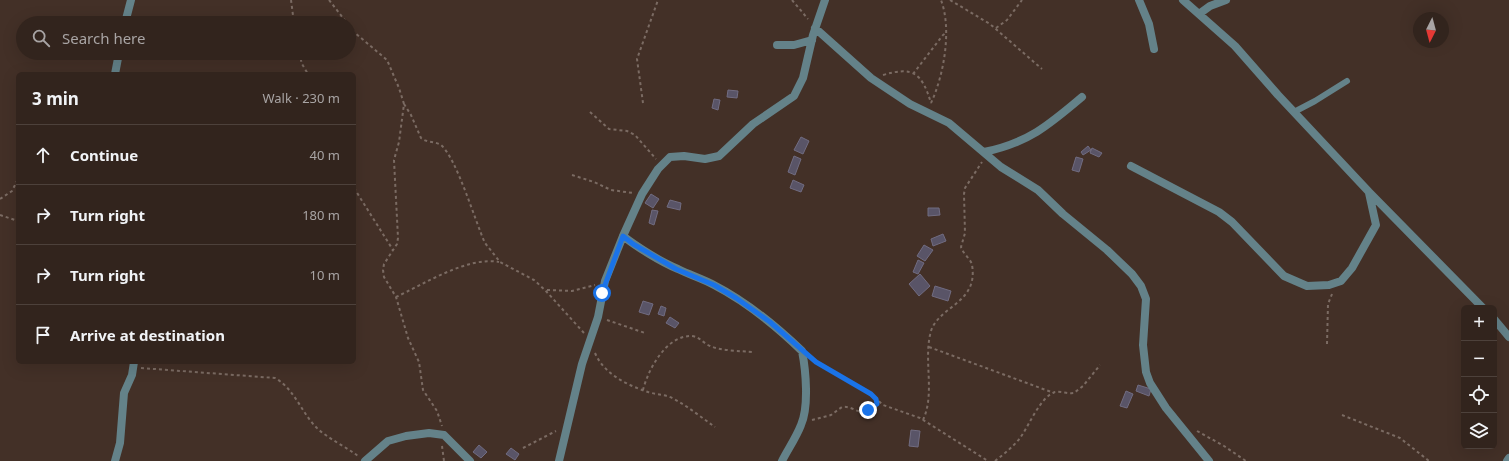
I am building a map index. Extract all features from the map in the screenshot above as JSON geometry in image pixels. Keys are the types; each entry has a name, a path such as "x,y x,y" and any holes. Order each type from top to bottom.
{"street":[{"path":"127,16 131,0"},
{"path":"559,461 590,338 598,317 606,281 623,236 642,194 660,165 670,157 676,156 704,159 719,156 753,124 794,96 803,78 812,40 825,0"},
{"path":"1139,0 1149,24 1154,49"},
{"path":"1183,0 1235,46 1369,192 1480,305"},
{"path":"1199,14 1210,6 1226,0"},
{"path":"816,26 871,78 910,104 958,129 1001,167 1038,190 1063,214 1108,250 1141,286 1146,299 1144,356 1146,372 1150,383 1166,408 1208,461"},
{"path":"777,45 794,45 812,40"},
{"path":"115,72 118,60"},
{"path":"983,151 1009,146 1037,133 1082,97"},
{"path":"1131,166 1219,212 1245,235 1284,276 1307,286 1329,285 1341,281 1352,268 1376,225 1369,192"},
{"path":"623,236 633,244 676,269 714,285 736,298 760,314 802,351 806,382 801,425 782,461"},
{"path":"1497,323 1509,336"},
{"path":"115,461 120,443 124,393 134,365"},
{"path":"362,459 395,439 429,433 444,435 470,461"}],"lane":[{"path":"1294,112 1315,102 1347,82"}],"path":[{"path":"291,0 293,16"},
{"path":"329,0 342,16"},
{"path":"642,103 637,59 644,35 658,0"},
{"path":"792,0 816,26"},
{"path":"931,103 942,72 946,33 945,14 941,0"},
{"path":"950,0 996,28 1042,69"},
{"path":"996,28 1007,20 1022,0"},
{"path":"913,74 943,34 946,33"},
{"path":"356,34 387,60 400,88 404,104 421,138 439,144 444,149 456,170 485,243 500,262"},
{"path":"301,60 307,72"},
{"path":"871,78 899,70 913,74 922,82 937,117"},
{"path":"404,104 399,142 394,160 398,238 382,270 384,277 396,297 406,332 419,362 423,390 440,418 444,435"},
{"path":"590,112 609,129 627,131 635,134 660,165"},
{"path":"923,420 928,408 929,347 930,334 934,322 959,303 969,289 972,266 961,247 965,233 964,194 968,184 981,165 983,151"},
{"path":"572,176 594,182 611,190 642,194"},
{"path":"0,199 12,191 16,183"},
{"path":"356,191 393,250"},
{"path":"0,214 16,220"},
{"path":"396,297 470,264 488,260 500,262 534,280 546,290 579,329 590,338 598,360 606,371 643,390 666,395 674,399 715,427"},
{"path":"546,290 562,292 579,290 606,281"},
{"path":"1327,344 1328,304 1341,281"},
{"path":"598,317 645,333"},
{"path":"643,390 647,373 662,351 680,338 693,336 700,338 712,347 753,352"},
{"path":"929,347 1054,393 1074,394 1083,386 1100,365"},
{"path":"802,351 816,362 866,391 890,409 913,415 923,420 988,461"},
{"path":"134,365 275,378 290,392 319,430 362,459"},
{"path":"995,461 1010,449 1020,437 1035,411 1054,393"},
{"path":"801,425 822,416 831,415 842,407 865,412 877,404 876,399"},
{"path":"1342,415 1400,438 1429,461"},
{"path":"522,448 552,434 568,424"},
{"path":"1194,429 1224,446 1246,461"}],"building":[{"path":"728,90 738,91 737,98 727,97"},
{"path":"714,99 720,100 718,110 712,108"},
{"path":"801,137 809,141 803,154 794,150"},
{"path":"1088,146 1091,150 1083,155 1081,152"},
{"path":"1092,148 1102,153 1099,157 1090,153"},
{"path":"794,156 801,159 795,175 788,172"},
{"path":"1076,157 1083,159 1079,172 1072,170"},
{"path":"793,180 804,185 801,192 790,188"},
{"path":"651,194 659,199 653,208 645,203"},
{"path":"670,200 681,203 680,210 667,207"},
{"path":"928,208 939,208 940,215 928,216"},
{"path":"652,210 658,211 654,225 649,223"},
{"path":"943,234 946,241 933,246 931,239"},
{"path":"924,245 933,250 925,261 917,256"},
{"path":"918,260 924,263 918,274 913,272"},
{"path":"920,274 930,286 919,296 909,284"},
{"path":"935,286 951,291 948,301 932,296"},
{"path":"643,301 653,304 649,315 639,312"},
{"path":"661,306 666,308 664,316 658,314"},
{"path":"670,317 679,323 675,328 666,323"},
{"path":"1138,385 1151,389 1149,396 1136,391"},
{"path":"1126,391 1133,394 1127,408 1120,406"},
{"path":"911,430 920,431 918,447 909,446"},
{"path":"479,445 487,452 481,458 473,452"},
{"path":"511,448 519,454 515,460 506,454"}],"route":[{"path":"602,293 611,264 623,236 633,244 676,269 714,285 754,310 816,362 871,394 876,399 877,404 868,410"}]}
